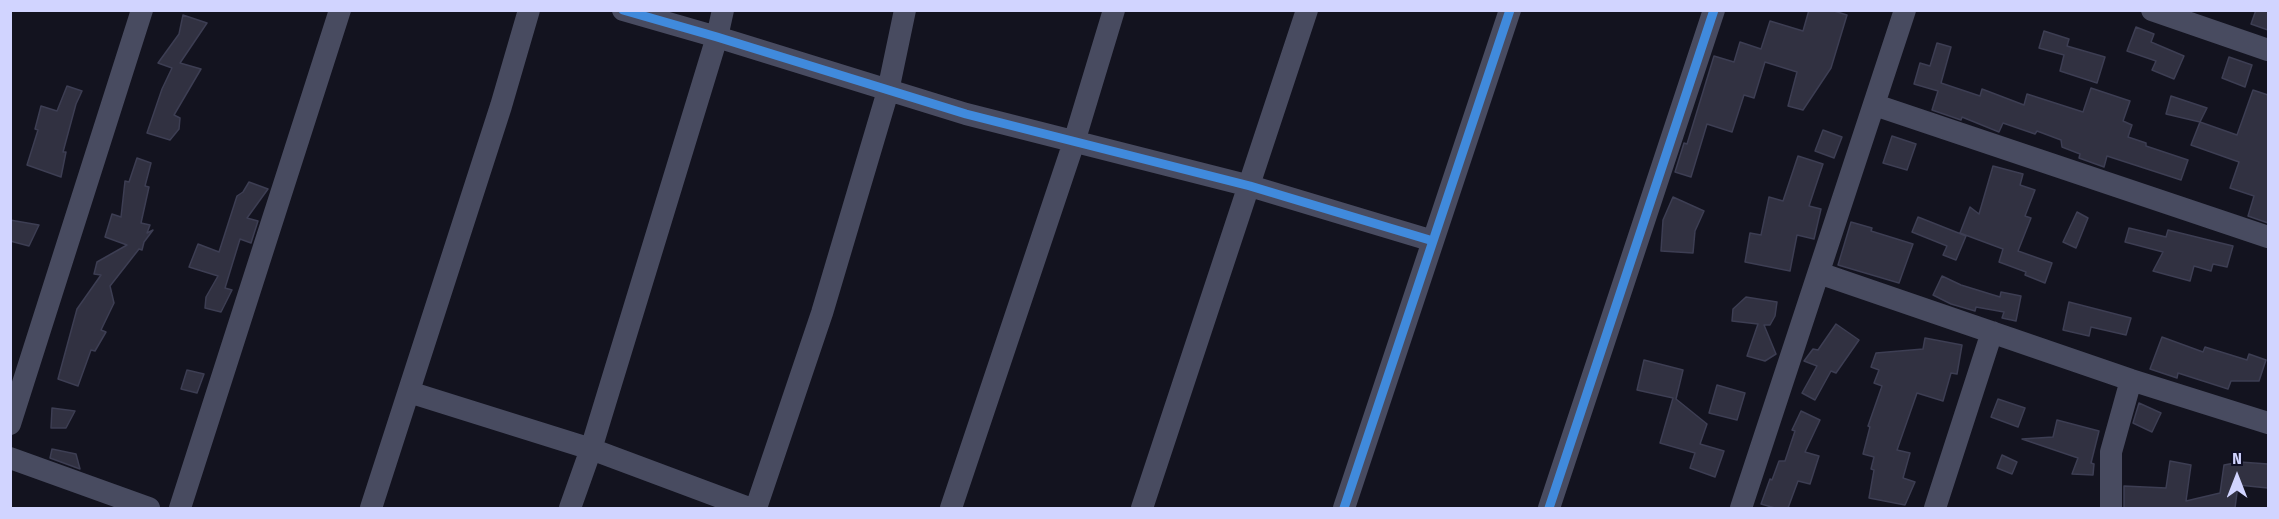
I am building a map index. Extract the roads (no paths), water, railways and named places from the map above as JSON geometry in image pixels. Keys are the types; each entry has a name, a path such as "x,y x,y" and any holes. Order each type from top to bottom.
{"street":[{"path":"10,424 142,10"},
{"path":"180,508 340,10"},
{"path":"370,508 501,106 529,10"},
{"path":"623,10 966,114 1250,186 1433,241"},
{"path":"570,508 591,449 717,37 723,10"},
{"path":"756,508 822,312 888,91 905,10"},
{"path":"951,508 1074,142 1114,10"},
{"path":"1142,508 1307,10"},
{"path":"1344,508 1510,10"},
{"path":"1549,508 1714,10"},
{"path":"1741,508 1905,10"},
{"path":"2152,10 2268,50"},
{"path":"1875,105 2268,237"},
{"path":"1819,273 2131,380 2268,423"},
{"path":"1935,508 1992,332"},
{"path":"2111,508 2111,452 2131,380"},
{"path":"408,392 591,449 749,508"},
{"path":"10,458 149,508"}]}
